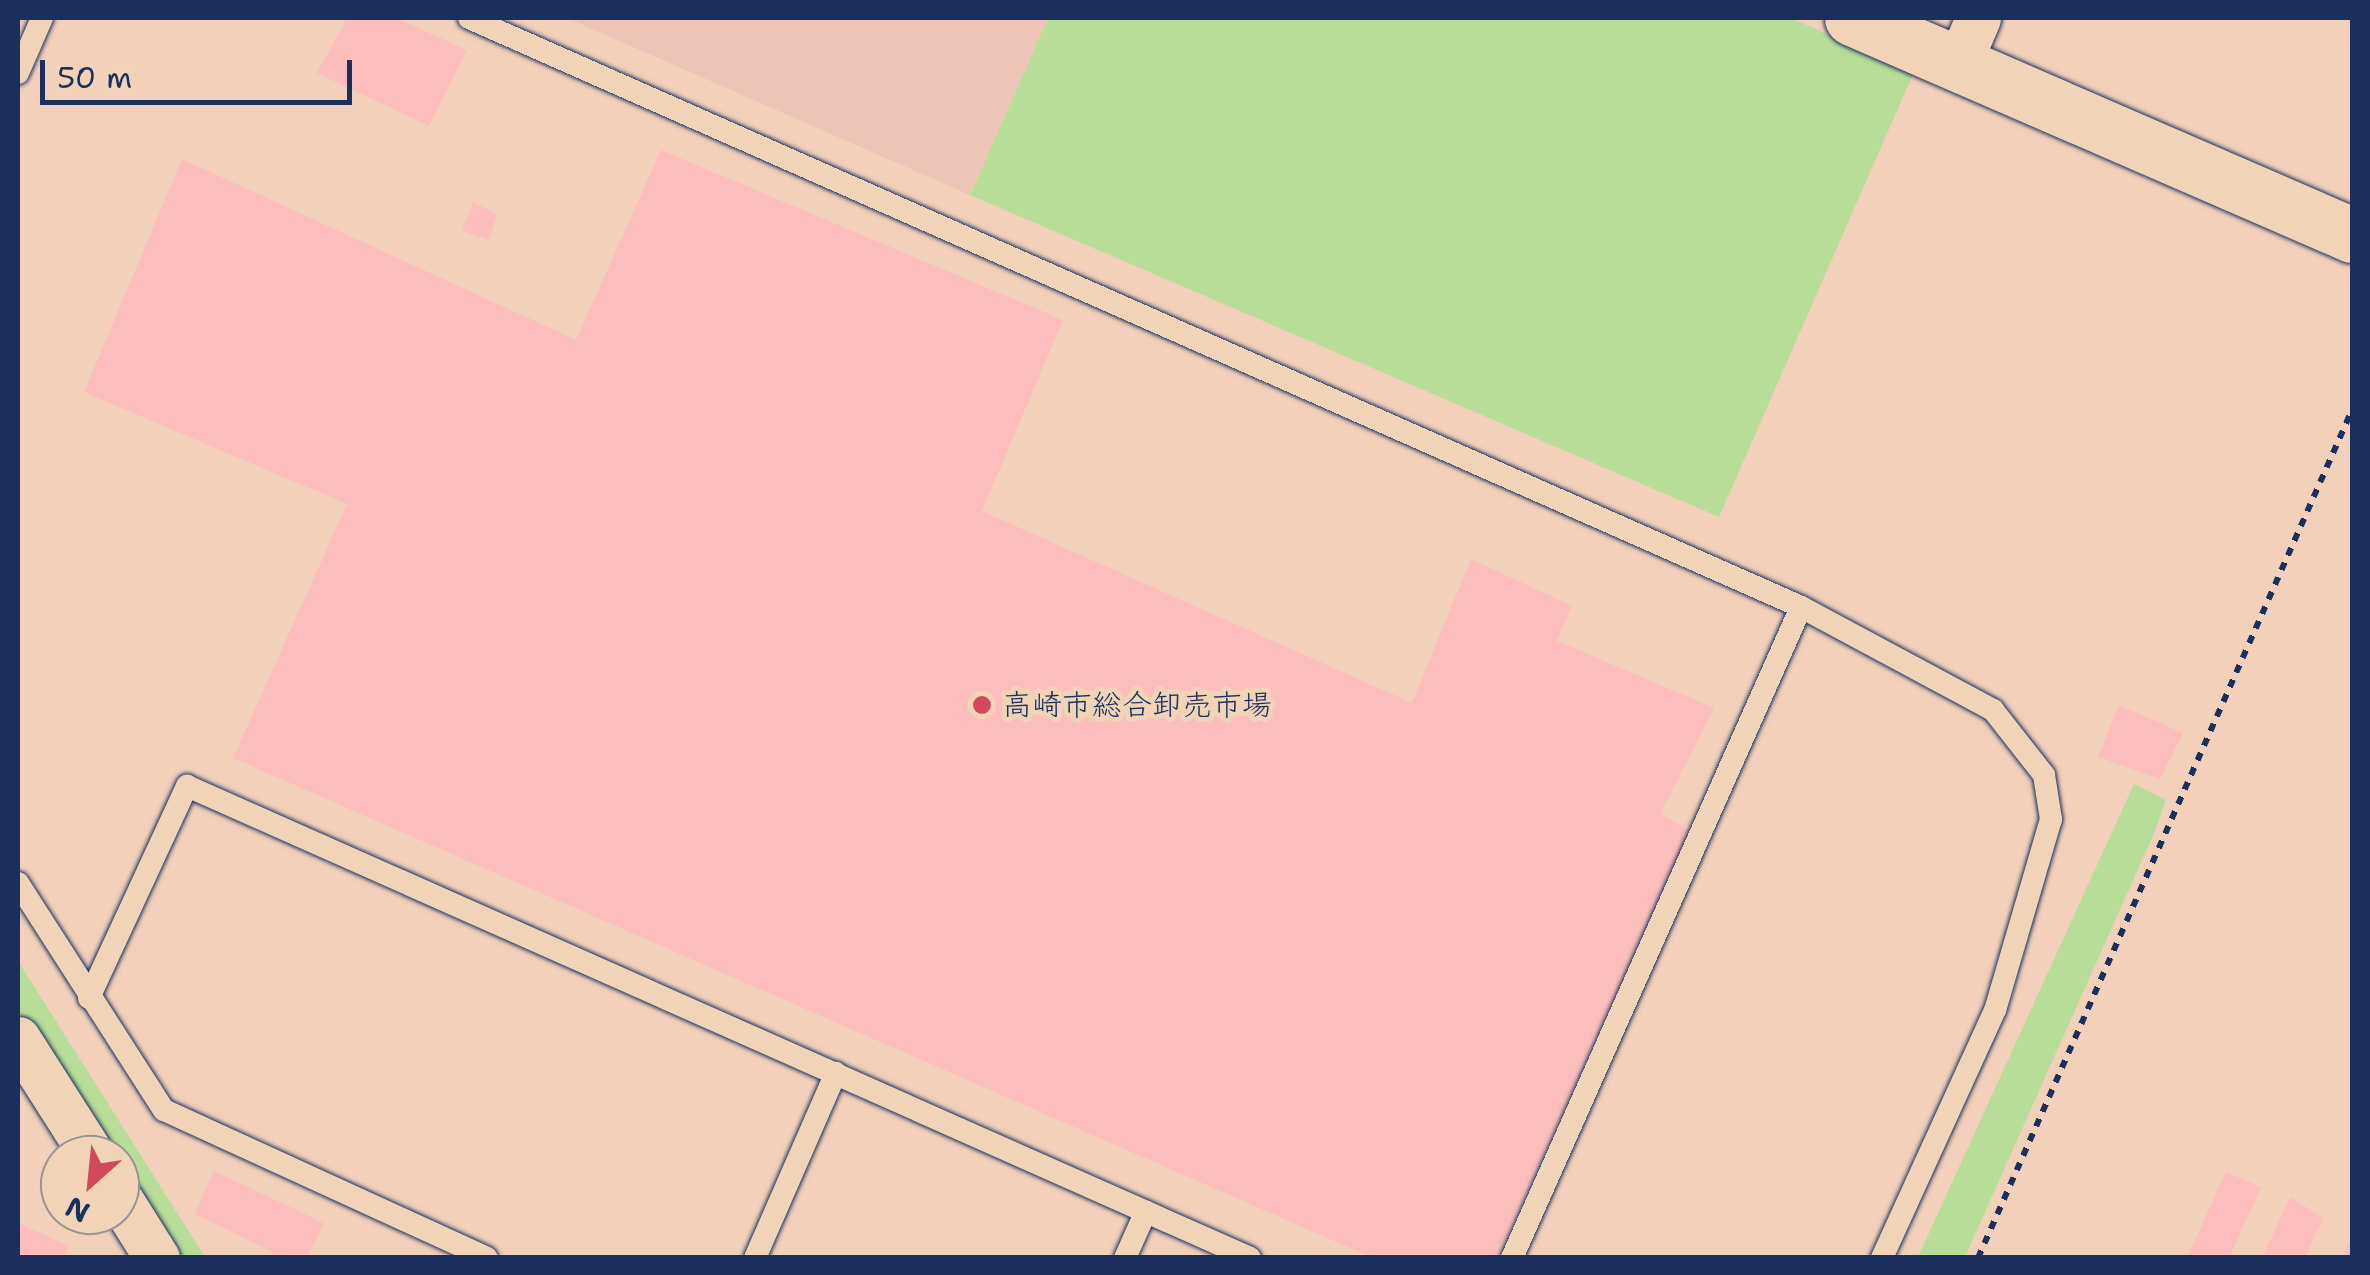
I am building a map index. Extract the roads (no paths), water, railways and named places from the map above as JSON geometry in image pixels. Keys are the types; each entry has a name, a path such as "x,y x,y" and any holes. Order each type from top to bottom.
{"street":[{"path":"1852,18 1968,41 2352,235"},
{"path":"18,1039 79,1135"},
{"path":"140,1231 157,1258"}],"lane":[{"path":"18,73 42,18"},
{"path":"469,18 1801,606 1993,710 2044,775 2051,819 1995,1010 1882,1258"},
{"path":"1512,1258 1801,606"},
{"path":"89,998 187,786 1250,1258"},
{"path":"18,883 164,1110 487,1258"},
{"path":"755,1258 836,1073"},
{"path":"1124,1258 1146,1210"}],"place":[{"name":"高崎市総合卸売市場","path":"982,705"}]}
